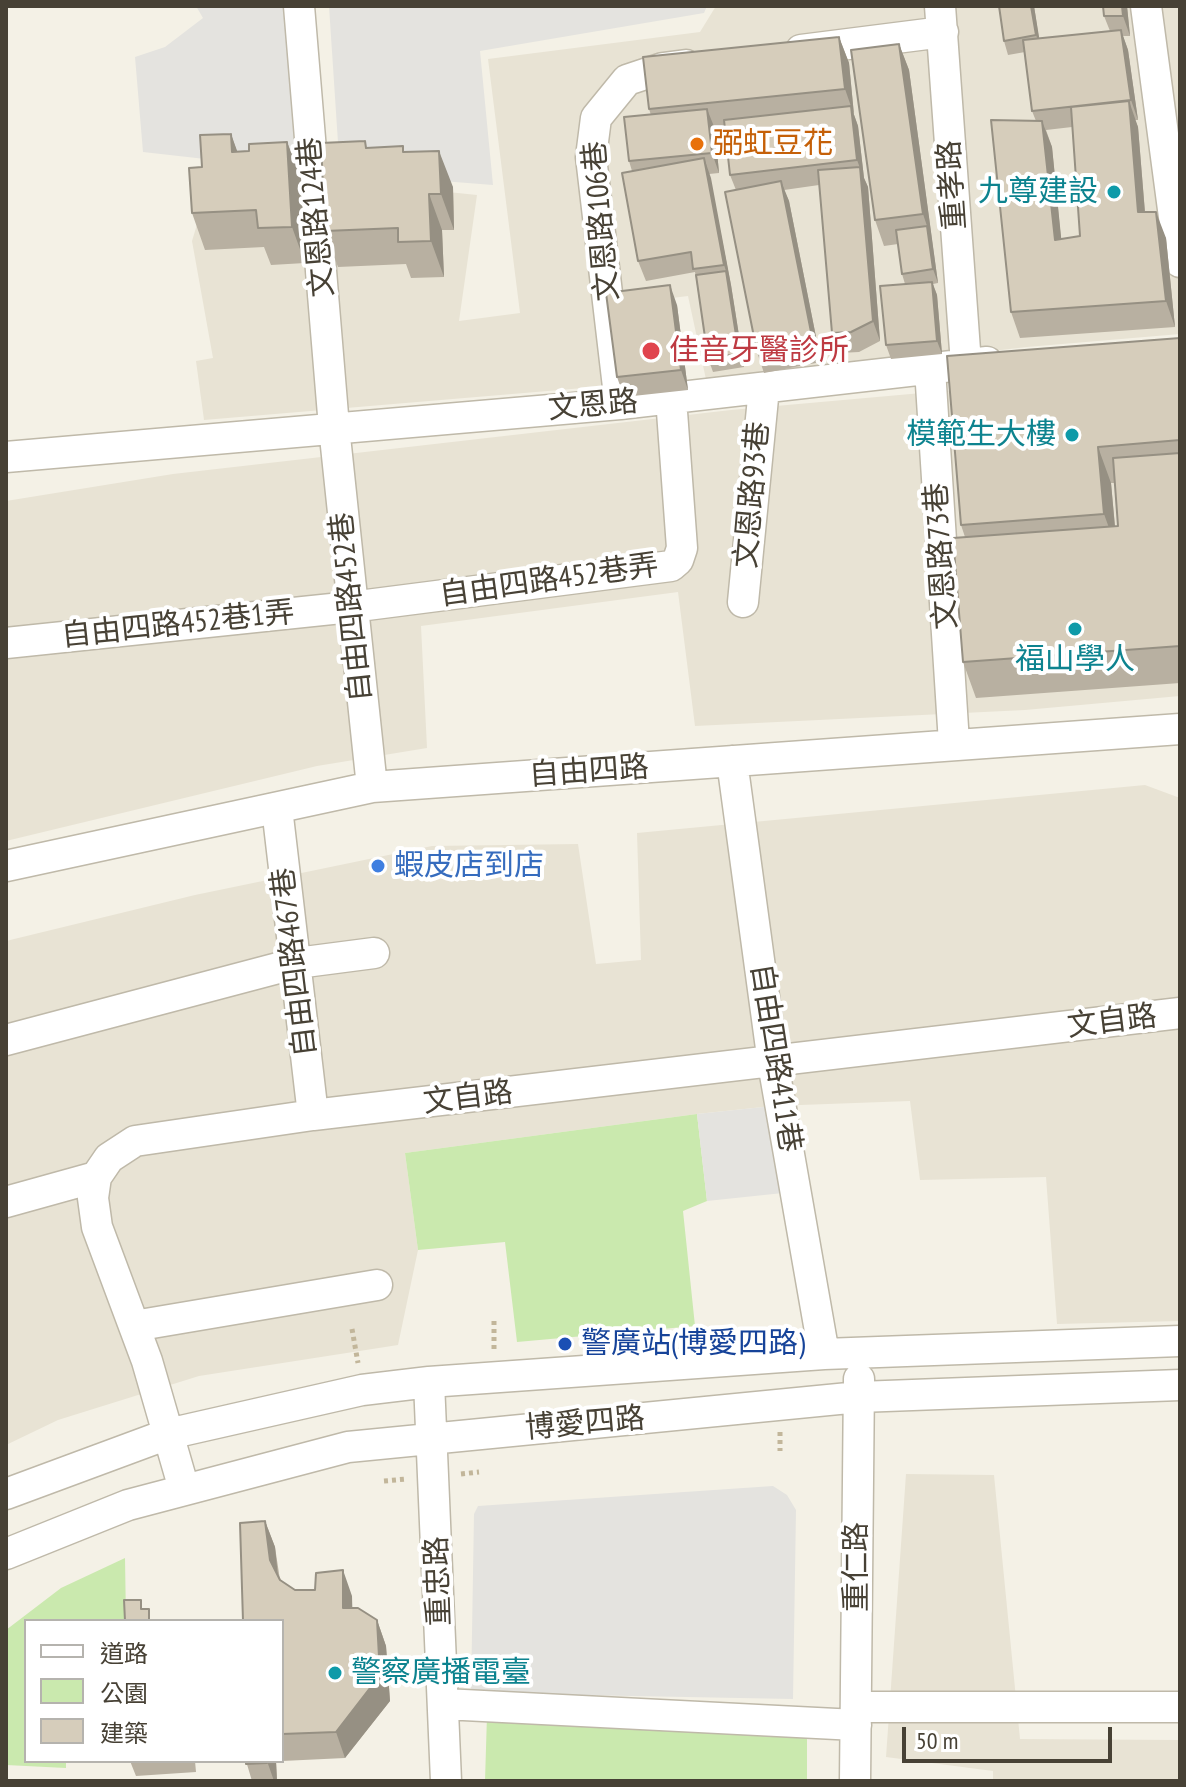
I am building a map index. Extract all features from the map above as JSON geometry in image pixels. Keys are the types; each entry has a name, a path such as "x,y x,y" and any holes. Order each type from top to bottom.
{"street":[{"name":"文恩路124巷","path":"299,6 334,427"},
{"path":"1146,6 1180,262"},
{"path":"777,54 941,19"},
{"name":"重孝路","path":"941,19 966,364"},
{"name":"文恩路106巷","path":"620,404 591,157 596,118 627,80 663,68 716,61"},
{"name":"文恩路","path":"6,457 620,404 1012,360"},
{"name":"文恩路73巷","path":"930,369 954,743"},
{"name":"文恩路93巷","path":"743,602 764,388"},
{"name":"自由四路452巷弄","path":"351,607 671,566 682,548 671,398"},
{"name":"自由四路452巷","path":"334,427 372,787"},
{"name":"自由四路452巷1弄","path":"6,643 351,607"},
{"name":"自由四路","path":"6,866 372,787 1180,729"},
{"name":"自由四路411巷","path":"732,761 773,1063 824,1354"},
{"name":"自由四路467巷","path":"277,808 313,1115"},
{"path":"6,1040 297,963 374,953"},
{"name":"文自路","path":"96,1177 109,1158 135,1141 313,1115 1180,1013"},
{"path":"6,1202 96,1177 93,1198 97,1227 134,1326 184,1489"},
{"path":"134,1326 377,1285"},
{"name":"博愛四路","path":"6,1494 168,1434 338,1394 429,1382 859,1352 1180,1341"},
{"name":"重仁路","path":"855,1781 859,1352"},
{"name":"重忠路","path":"429,1382 446,1781"},
{"name":"博愛四路","path":"6,1554 128,1505 348,1447 859,1397 1180,1385"},
{"path":"444,1704 856,1716 1180,1707"}],"shaded area":[{"path":"196,6 289,6 303,170 143,152 135,57 165,47 203,18"},
{"path":"329,6 707,6 704,13 480,51 493,185 340,173"},
{"path":"716,6 1180,6 1180,334 1027,347 707,384 688,296 600,307 607,386 204,420 196,361 213,358 192,241 214,168 477,195 459,321 520,313 488,59 700,32"},
{"path":"1180,370 1180,696 1025,710 695,726 678,592 421,626 427,748 317,766 6,841 6,501 173,474 731,410"},
{"path":"1145,785 1180,798 1180,1321 1057,1324 1046,1177 920,1180 910,1101 773,1106 697,1114 405,1153 418,1250 398,1345 199,1376 58,1420 6,1445 6,941 195,895 432,846 578,844 596,964 641,960 637,833"},
{"path":"773,1106 783,1193 707,1201 697,1114"},
{"path":"906,1474 994,1475 1020,1739 1180,1740 1180,1781 993,1781 993,1771 886,1757"},
{"path":"773,1486 787,1495 796,1510 793,1699 471,1693 474,1514 478,1506"}],"green space":[{"path":"697,1114 707,1201 683,1211 695,1326 517,1342 505,1242 418,1250 405,1153"},
{"path":"125,1558 126,1619 24,1619 24,1763 66,1763 66,1768 6,1765 6,1630 61,1588"},
{"path":"487,1715 807,1732 807,1781 485,1781"}],"building":[{"path":"999,6 1031,6 1036,35 1004,41"},
{"path":"1103,6 1122,6 1123,16 1104,16"},
{"path":"1121,30 1131,100 1032,111 1023,40"},
{"path":"839,37 845,89 649,109 643,57"},
{"path":"899,44 923,214 875,220 851,50"},
{"name":"九尊建設","path":"1129,101 1138,212 1156,212 1166,301 1011,312 991,120 1042,121 1055,240 1080,236 1071,107"},
{"path":"851,106 857,160 730,175 724,120"},
{"path":"707,109 712,153 629,161 624,117"},
{"path":"231,134 232,152 249,151 249,144 287,142 292,227 258,228 256,210 192,213 189,168 202,167 200,135"},
{"path":"365,141 366,148 403,146 403,152 439,151 441,194 429,194 431,241 398,242 398,228 325,231 321,143"},
{"path":"704,158 724,265 693,269 691,252 638,261 622,173"},
{"path":"860,167 873,321 851,332 832,333 818,170"},
{"path":"781,181 813,342 757,352 725,192"},
{"path":"927,226 933,269 902,274 896,230"},
{"path":"726,271 739,354 708,358 696,275"},
{"path":"932,282 937,341 886,345 880,286"},
{"name":"佳音牙醫診所","path":"670,285 681,370 617,377 606,293"},
{"name":"模範生大樓","path":"1180,338 1180,440 1098,447 1104,514 961,525 947,356"},
{"name":"福山學人","path":"1180,453 1180,646 963,662 953,538 1118,526 1113,458"},
{"name":"警察廣播電臺","path":"265,1521 270,1560 280,1580 295,1590 315,1590 316,1573 343,1570 343,1608 358,1608 377,1620 380,1675 336,1732 284,1734 284,1619 243,1619 240,1523"},
{"path":"124,1600 141,1600 141,1609 149,1609 149,1619 125,1619"}],"place":[{"name":"弼虹豆花","path":"697,144"},
{"name":"九尊建設","path":"1114,192"},
{"name":"佳音牙醫診所","path":"651,351"},
{"name":"模範生大樓","path":"1072,435"},
{"name":"福山學人","path":"1075,629"},
{"name":"蝦皮店到店","path":"378,866"},
{"name":"警廣站(博愛四路)","path":"565,1344"},
{"name":"警察廣播電臺","path":"335,1673"}]}
